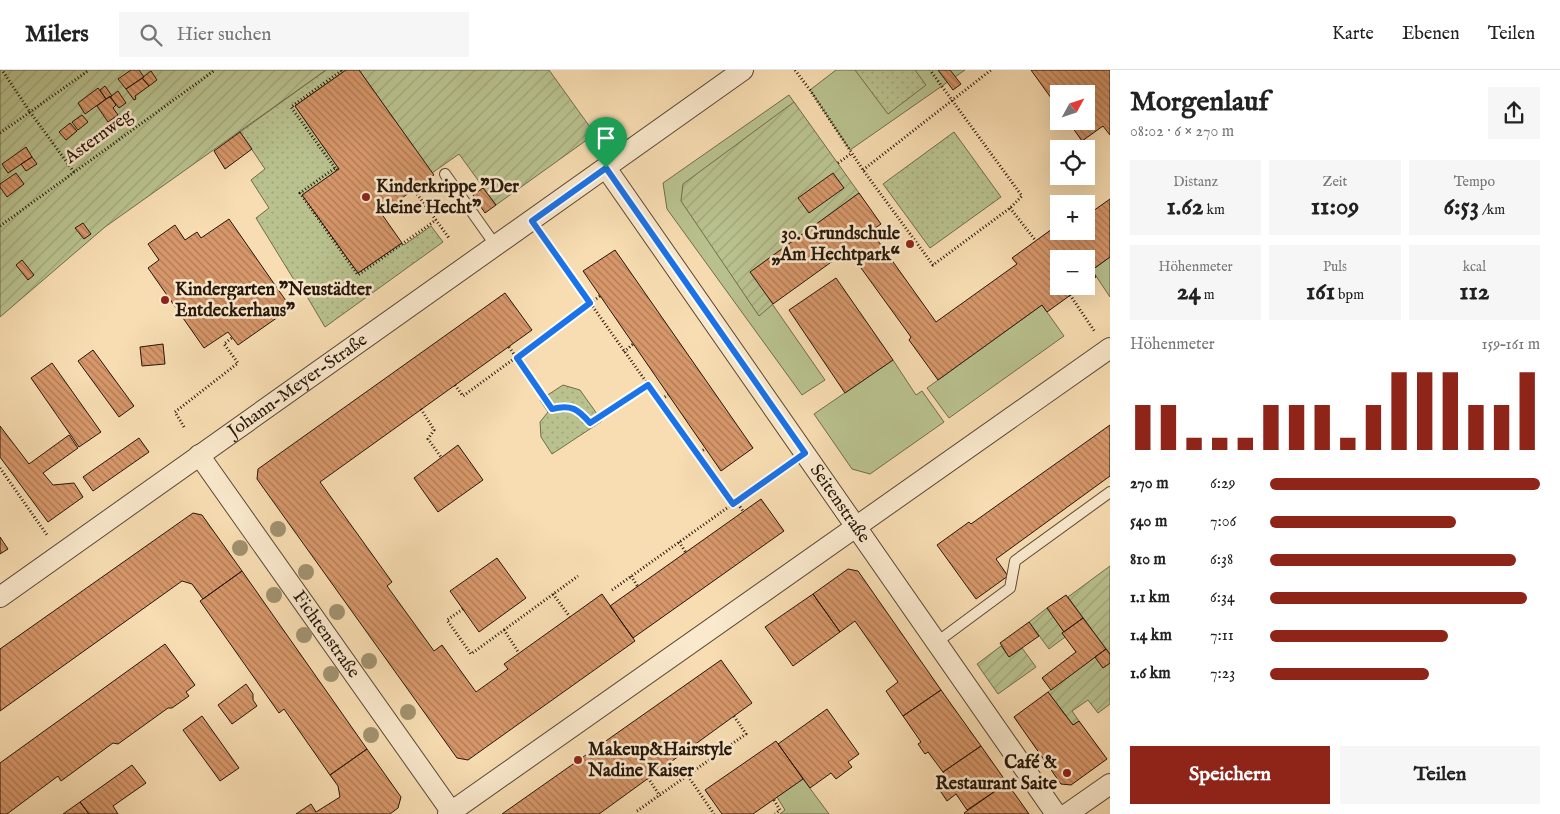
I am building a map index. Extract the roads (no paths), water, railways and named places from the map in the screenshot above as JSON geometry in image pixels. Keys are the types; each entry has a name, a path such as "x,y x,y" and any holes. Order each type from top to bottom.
{"street":[{"name":"Johann-Meyer-Straße","path":"0,597 743,70"},
{"name":"Seitenstraße","path":"606,168 1056,814"},
{"path":"451,813 856,527 1103,341"},
{"name":"Fichtenstraße","path":"199,455 451,813"},
{"path":"1067,814 1110,784"}],"lane":[{"path":"444,174 496,246"},
{"path":"937,642 1010,588 1015,561 1110,492"}],"place":[{"name":"Kinderkrippe \"Der kleine Hecht\"","path":"366,197"},
{"name":"30. Grundschule „Am Hechtpark“","path":"910,244"},
{"name":"Kindergarten \"Neustädter Entdeckerhaus\"","path":"165,300"},
{"name":"Makeup&Hairstyle Nadine Kaiser","path":"578,760"},
{"name":"Café & Restaurant Saite","path":"1067,773"}]}
